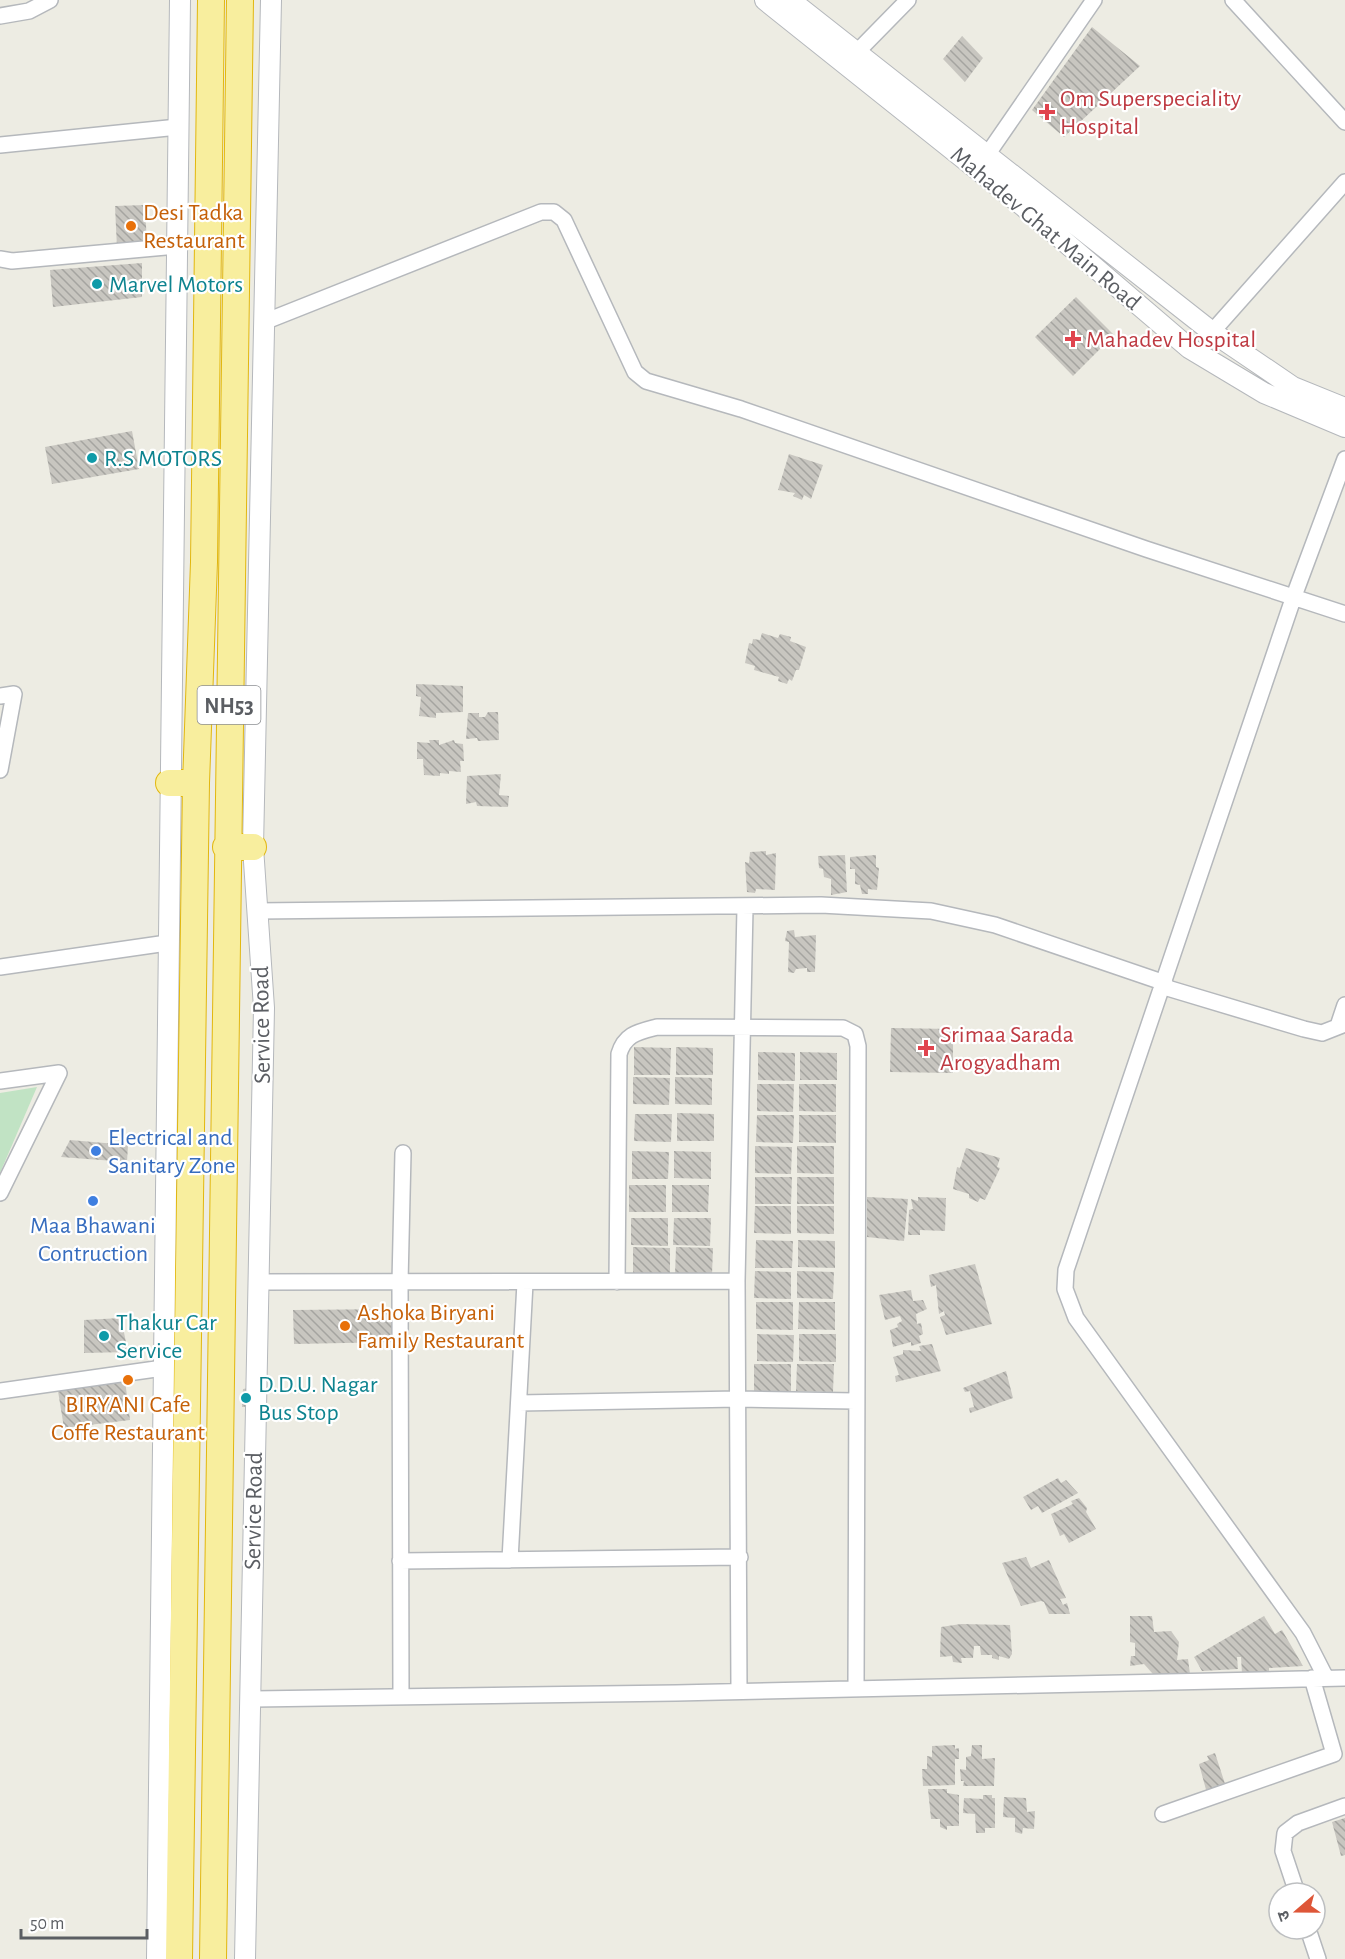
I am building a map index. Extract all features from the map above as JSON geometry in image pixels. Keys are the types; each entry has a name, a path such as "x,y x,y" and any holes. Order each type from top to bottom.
{"highway":[{"name":"NH53","path":"179,1959 196,783 204,562 211,0"},
{"name":"NH53","path":"213,1959 226,847 240,0"},
{"path":"169,783 196,783"},
{"path":"226,847 253,847"}],"street":[{"path":"0,16 29,11 50,0"},
{"path":"157,1959 167,943 180,0"},
{"name":"Service Road","path":"245,1959 264,1008 253,847 271,0"},
{"name":"Mahadev Ghat Main Road","path":"765,0 1023,206 1189,348 1264,393 1345,427"},
{"path":"790,0 1212,332 1293,387 1345,408"},
{"path":"856,53 908,0"},
{"path":"987,155 1094,0"},
{"path":"1233,0 1345,122"},
{"path":"1,143 178,127"},
{"path":"1212,332 1345,182"},
{"path":"264,322 541,212 554,212 564,220 635,372 646,381 752,412 1146,549 1345,614"},
{"path":"0,259 12,261 177,246"},
{"path":"1162,1814 1334,1754 1319,1678 1303,1633 1076,1318 1065,1289 1066,1270 1294,597 1345,459"},
{"path":"0,696 14,694 0,770"},
{"path":"257,911 745,908 821,905 931,911 995,925 1164,985 1304,1029 1322,1033 1341,1025 1345,1005"},
{"path":"739,1690 737,1281 745,908"},
{"path":"0,967 167,943"},
{"path":"617,1282 620,1054 623,1042 634,1033 657,1027 843,1028 855,1034 858,1046 855,1401 856,1687"},
{"path":"0,1082 59,1073 0,1193"},
{"path":"401,1696 400,1282 403,1153"},
{"path":"258,1282 737,1281"},
{"path":"510,1560 525,1283"},
{"path":"0,1391 163,1368"},
{"path":"519,1403 738,1399 855,1401"},
{"path":"400,1561 740,1557"},
{"path":"249,1698 676,1694 856,1687 1345,1678"},
{"path":"1293,1881 1283,1851 1285,1833 1298,1823 1345,1806"},
{"path":"1312,1941 1318,1959"}],"green space":[{"path":"37,1087 0,1173 0,1093"}],"building":[{"path":"1092,27 1140,66 1064,137 1032,110"},
{"path":"962,36 983,58 965,82 943,59"},
{"name":"Desi Tadka Restaurant","path":"145,205 147,246 117,248 115,206"},
{"name":"Marvel Motors","path":"142,263 142,297 53,307 50,270"},
{"path":"1076,297 1114,335 1073,376 1035,337"},
{"name":"R.S MOTORS","path":"132,431 139,469 52,484 45,447"},
{"path":"789,454 823,465 811,499 804,495 802,500 793,496 795,493 778,490"},
{"path":"762,633 778,638 780,634 791,637 790,641 806,647 799,670 796,670 792,681 789,679 787,684 778,681 779,677 754,670 755,666 745,663 749,643 752,644 753,639 760,640"},
{"path":"416,684 463,686 463,712 436,713 436,718 419,716 421,697 416,696"},
{"path":"488,712 498,712 499,740 466,739 468,713 479,713 479,717 485,717"},
{"path":"429,740 439,740 439,745 454,740 455,743 463,744 464,761 460,761 461,772 449,771 449,774 440,773 440,776 424,775 423,759 417,759 417,742 430,743"},
{"path":"501,774 499,795 509,796 508,807 477,806 476,802 466,804 467,776"},
{"path":"766,851 766,855 776,853 775,890 756,889 755,893 747,892 745,862 749,863 750,852"},
{"path":"845,855 847,892 831,895 831,879 824,877 823,869 819,868 818,856"},
{"path":"876,855 876,867 879,868 877,890 868,889 868,894 862,894 860,885 855,884 855,869 850,869 850,857"},
{"path":"794,930 795,937 816,935 815,972 807,972 807,968 796,969 794,973 788,972 789,942 785,941 787,931"},
{"path":"891,1028 953,1029 953,1073 890,1072"},
{"path":"634,1047 671,1048 670,1075 634,1075"},
{"path":"676,1047 713,1048 713,1075 676,1075"},
{"path":"758,1052 795,1053 795,1081 758,1080"},
{"path":"800,1052 837,1053 837,1080 800,1080"},
{"path":"633,1077 670,1078 669,1105 633,1104"},
{"path":"675,1077 712,1078 712,1105 675,1104"},
{"path":"757,1084 794,1084 793,1112 757,1111"},
{"path":"799,1084 836,1084 836,1112 799,1111"},
{"path":"677,1113 714,1114 714,1141 677,1141"},
{"path":"635,1114 672,1114 671,1142 634,1141"},
{"path":"757,1115 794,1115 793,1143 756,1142"},
{"path":"799,1115 836,1115 836,1143 799,1142"},
{"name":"Electrical and Sanitary Zone","path":"70,1140 128,1145 127,1162 61,1157"},
{"path":"755,1146 792,1147 791,1174 755,1173"},
{"path":"797,1146 834,1146 834,1174 797,1173"},
{"path":"966,1148 1000,1158 997,1167 1000,1168 985,1200 980,1198 978,1202 969,1198 969,1194 953,1189 957,1167 960,1168"},
{"path":"632,1151 669,1152 668,1179 632,1179"},
{"path":"674,1151 711,1152 711,1179 674,1178"},
{"path":"755,1177 792,1177 791,1204 755,1204"},
{"path":"797,1177 834,1177 834,1204 797,1204"},
{"path":"629,1185 666,1185 666,1212 629,1212"},
{"path":"672,1185 709,1185 708,1212 672,1212"},
{"path":"867,1197 908,1199 904,1241 867,1237"},
{"path":"918,1197 946,1198 945,1231 920,1230 920,1235 908,1235 909,1210 913,1209 911,1199 918,1201"},
{"path":"755,1206 791,1206 791,1234 754,1233"},
{"path":"797,1206 834,1206 834,1234 797,1233"},
{"path":"631,1218 668,1218 668,1246 631,1245"},
{"path":"674,1218 711,1218 710,1246 673,1245"},
{"path":"756,1240 793,1241 792,1268 755,1268"},
{"path":"798,1240 835,1241 835,1268 798,1267"},
{"path":"633,1247 670,1248 670,1275 633,1275"},
{"path":"676,1247 713,1248 712,1275 675,1275"},
{"path":"975,1264 992,1324 946,1335 940,1317 945,1315 944,1311 939,1314 936,1285 931,1287 929,1275"},
{"path":"755,1271 791,1272 791,1299 754,1298"},
{"path":"797,1271 834,1272 833,1299 797,1298"},
{"path":"911,1290 913,1301 923,1300 927,1309 916,1314 917,1324 921,1323 923,1334 919,1336 921,1343 911,1346 911,1342 893,1347 890,1330 898,1327 897,1324 902,1321 900,1316 885,1320 879,1295"},
{"path":"756,1302 793,1302 793,1330 756,1329"},
{"path":"799,1302 835,1302 835,1330 798,1329"},
{"name":"Ashoka Biryani Family Restaurant","path":"396,1309 396,1342 294,1344 293,1310"},
{"name":"Thakur Car Service","path":"121,1318 128,1352 84,1353 84,1320"},
{"path":"757,1334 794,1335 793,1362 757,1361"},
{"path":"799,1334 836,1334 836,1362 799,1361"},
{"path":"932,1344 941,1371 896,1382 895,1376 899,1375 893,1357 903,1354 903,1350 921,1351 919,1346"},
{"path":"754,1364 791,1364 791,1392 754,1391"},
{"path":"797,1364 834,1364 833,1392 796,1391"},
{"path":"1006,1371 1013,1398 970,1413 969,1408 974,1407 970,1391 965,1392 963,1388"},
{"path":"125,1380 130,1420 64,1428 58,1391"},
{"name":"D.D.U. Nagar Bus Stop","path":"251,1388 250,1407 242,1407 243,1389"},
{"path":"1058,1478 1061,1483 1066,1480 1078,1493 1042,1513 1038,1506 1031,1510 1023,1497"},
{"path":"1079,1498 1087,1508 1086,1512 1096,1529 1069,1543 1064,1534 1060,1536 1051,1514 1073,1504 1071,1501"},
{"path":"1026,1557 1031,1568 1049,1560 1066,1598 1060,1599 1063,1605 1067,1603 1070,1614 1049,1614 1044,1602 1041,1601 1021,1606 1002,1563"},
{"path":"1130,1616 1152,1616 1154,1632 1171,1631 1179,1642 1177,1660 1188,1659 1190,1674 1154,1675 1144,1664 1130,1666 1131,1656 1135,1656 1135,1643 1130,1642"},
{"path":"1264,1616 1275,1634 1282,1630 1303,1666 1269,1668 1269,1672 1242,1674 1241,1657 1237,1657 1238,1669 1202,1671 1194,1657"},
{"path":"961,1624 1010,1625 1012,1654 1009,1659 999,1656 999,1660 992,1658 992,1655 981,1655 980,1646 974,1646 973,1658 961,1658 962,1663 953,1662 952,1656 940,1657 941,1627"},
{"path":"955,1745 955,1749 959,1748 959,1759 955,1759 955,1785 923,1786 922,1769 927,1769 927,1756 932,1757 932,1746"},
{"path":"972,1745 982,1745 982,1759 995,1758 994,1786 963,1786 964,1781 961,1781 960,1769 966,1770 966,1757 971,1756"},
{"path":"1215,1753 1227,1790 1208,1797 1199,1764 1209,1760 1207,1756"},
{"path":"928,1789 947,1789 947,1793 959,1795 959,1826 947,1826 947,1830 940,1827 940,1819 931,1819"},
{"path":"983,1795 992,1795 992,1798 995,1798 995,1828 985,1828 985,1833 976,1833 975,1814 963,1813 964,1798 983,1799"},
{"path":"1004,1797 1026,1798 1027,1812 1035,1811 1034,1829 1023,1828 1022,1834 1015,1832 1015,1818 1003,1817"},
{"path":"1345,1818 1345,1855 1341,1856 1332,1822"}],"place":[{"name":"Om Superspeciality Hospital","path":"1047,112"},
{"name":"Desi Tadka Restaurant","path":"131,226"},
{"name":"Marvel Motors","path":"97,284"},
{"name":"Mahadev Hospital","path":"1073,339"},
{"name":"R.S MOTORS","path":"92,458"},
{"name":"Srimaa Sarada Arogyadham","path":"926,1048"},
{"name":"Electrical and Sanitary Zone","path":"96,1151"},
{"name":"Maa Bhawani Contruction","path":"93,1201"},
{"name":"Ashoka Biryani Family Restaurant","path":"345,1326"},
{"name":"Thakur Car Service","path":"104,1336"},
{"name":"BIRYANI Cafe Coffe Restaurant","path":"128,1380"},
{"name":"D.D.U. Nagar Bus Stop","path":"246,1398"}]}
